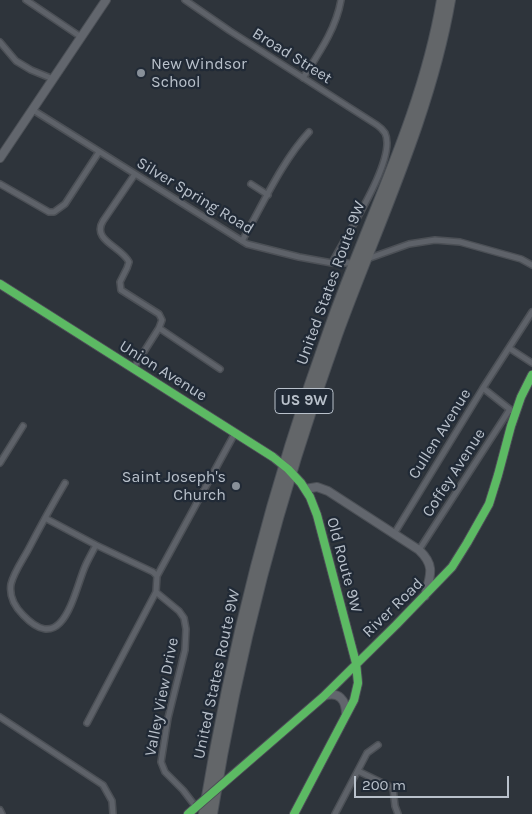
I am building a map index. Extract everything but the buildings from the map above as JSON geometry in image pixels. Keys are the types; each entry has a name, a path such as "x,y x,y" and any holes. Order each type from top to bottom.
{"highway":[{"name":"United States Route 9W","path":"212,814 236,665 258,557 284,465 318,360 353,263 419,95 430,58 442,0"},
{"name":"United States Route 9W","path":"200,810 236,665 292,473 336,338 426,98 450,0"}],"street":[{"path":"26,0 81,37"},
{"path":"0,158 106,0"},
{"name":"Broad Street","path":"185,0 303,78 377,124 385,133 386,147 374,184 362,212 332,262"},
{"path":"303,78 331,32 341,0"},
{"path":"0,42 16,61 31,70 53,79"},
{"name":"Silver Spring Road","path":"32,110 247,244 299,257 353,263 409,244 435,240 460,242 521,259 532,265"},
{"path":"242,241 289,158 310,132"},
{"path":"0,184 49,212 54,212 65,204 99,152"},
{"path":"133,369 162,320 159,314 120,288 120,282 129,262 123,254 100,234 100,230 103,221 134,174"},
{"path":"251,184 268,196"},
{"name":"Union Avenue","path":"0,284 284,465 305,489"},
{"path":"532,312 508,348 532,363"},
{"path":"159,328 220,369"},
{"name":"Cullen Avenue","path":"394,534 508,348"},
{"name":"River Road","path":"188,814 200,810 227,780 322,697 452,568 484,513 496,484 511,426 517,414 521,397 532,375"},
{"path":"483,388 517,414"},
{"name":"Coffey Avenue","path":"418,550 510,409"},
{"path":"0,463 22,426"},
{"path":"86,723 156,592 157,576 235,433"},
{"path":"65,483 15,573 11,588 12,598 17,608 25,617 41,628 52,629 62,622 72,603 84,566 96,545"},
{"path":"305,489 317,487 326,490 428,558 431,565 425,596"},
{"name":"Old Route 9W","path":"294,814 346,714 357,690 358,680 356,663 317,515 305,489"},
{"path":"45,518 153,572 157,576"},
{"name":"Valley View Drive","path":"156,592 179,611 184,618 186,629 184,650 168,718 161,762 165,772 200,810"},
{"path":"322,697 330,694 341,697 346,705 346,714"},
{"path":"0,717 103,786 112,801 113,814"},
{"path":"335,814 367,753 378,745"},
{"path":"358,771 393,788 398,814"},
{"path":"0,810 2,814"}],"cycle path":[{"path":"0,284 273,457 301,483 310,497 317,515 356,663 358,683 354,700 294,814"},
{"path":"188,814 323,697 452,567 489,504 511,426 521,397 532,375"}],"place":[{"name":"New Windsor School","path":"141,73"},
{"name":"Saint Joseph's Church","path":"236,486"}]}
